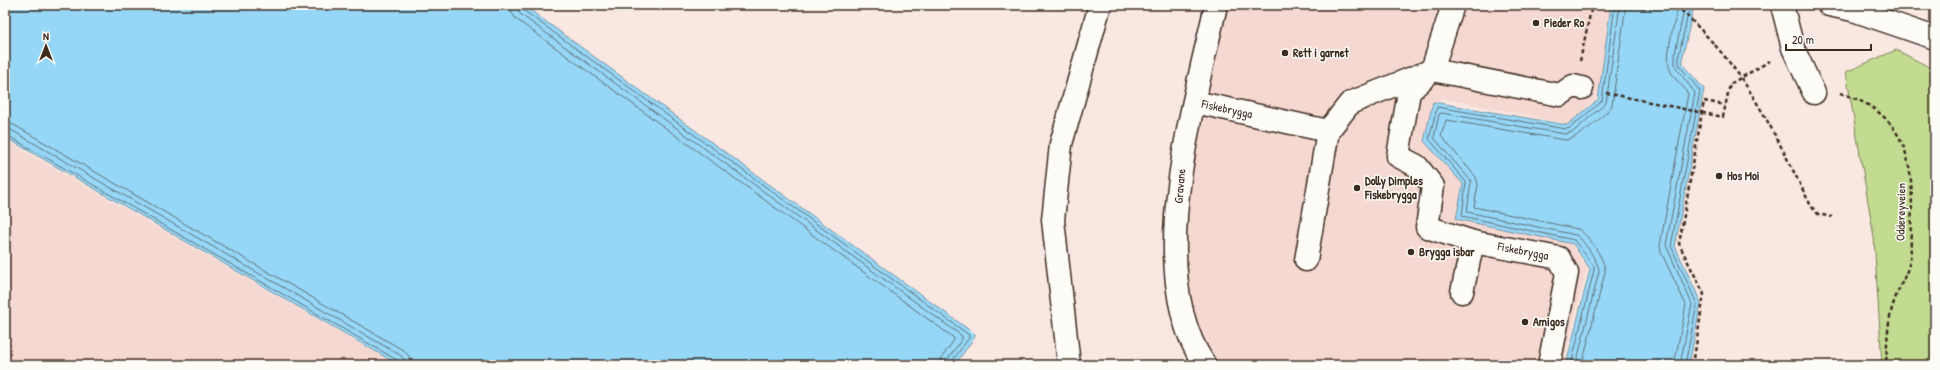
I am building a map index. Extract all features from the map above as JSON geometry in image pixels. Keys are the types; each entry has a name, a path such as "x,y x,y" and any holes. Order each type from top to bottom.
{"street":[{"path":"1069,365 1053,220 1061,144 1100,5"},
{"name":"Gravane","path":"1205,365 1194,349 1180,305 1175,264 1176,228 1182,160 1216,5"},
{"name":"Fiskebrygga","path":"1453,5 1432,70 1409,92 1398,156 1416,166 1433,186 1427,227 1473,242 1559,258 1567,273 1548,365"},
{"path":"1786,5 1793,48 1814,94"},
{"path":"1829,5 1860,12 1935,38"},
{"path":"1306,260 1328,131 1350,103 1432,70 1560,95 1578,87"},
{"name":"Fiskebrygga","path":"1195,102 1328,131"},
{"path":"1462,292 1473,242"}],"path":[{"path":"1592,5 1578,87 1723,117 1730,84 1793,48"},
{"path":"1676,5 1699,27 1741,78 1768,123 1811,206 1818,214 1832,218"},
{"name":"Odderøyveien","path":"1814,94 1836,92 1848,95 1859,99 1883,115 1901,138 1910,169 1913,200 1910,264 1893,303 1887,343 1886,365"},
{"path":"1693,365 1704,294 1679,244 1704,101 1726,105"},
{"path":"1931,171 1935,172"}],"shaded area":[{"path":"1214,5 1611,5 1606,70 1595,100 1568,124 1442,98 1434,103 1425,142 1438,145 1462,183 1456,217 1571,244 1587,268 1563,365 1216,365 1195,343 1167,245"},
{"path":"5,140 397,365 5,365"}],"green space":[{"path":"1896,50 1935,70 1935,365 1882,365 1874,237 1846,72"}],"water":[{"path":"5,5 523,5 976,335 955,365 399,365 5,137"},
{"path":"1611,5 1694,5 1683,55 1683,65 1704,89 1675,246 1701,303 1689,365 1566,365 1590,269 1573,244 1456,219 1463,184 1424,141 1433,102 1567,125 1598,100"}],"place":[{"name":"Pieder Ro","path":"1536,23"},
{"name":"Rett i garnet","path":"1285,53"},
{"name":"Hos Moi","path":"1719,176"},
{"name":"Dolly Dimples Fiskebrygga","path":"1357,188"},
{"name":"Brygga isbar","path":"1411,252"},
{"name":"Amigos","path":"1525,322"}]}
